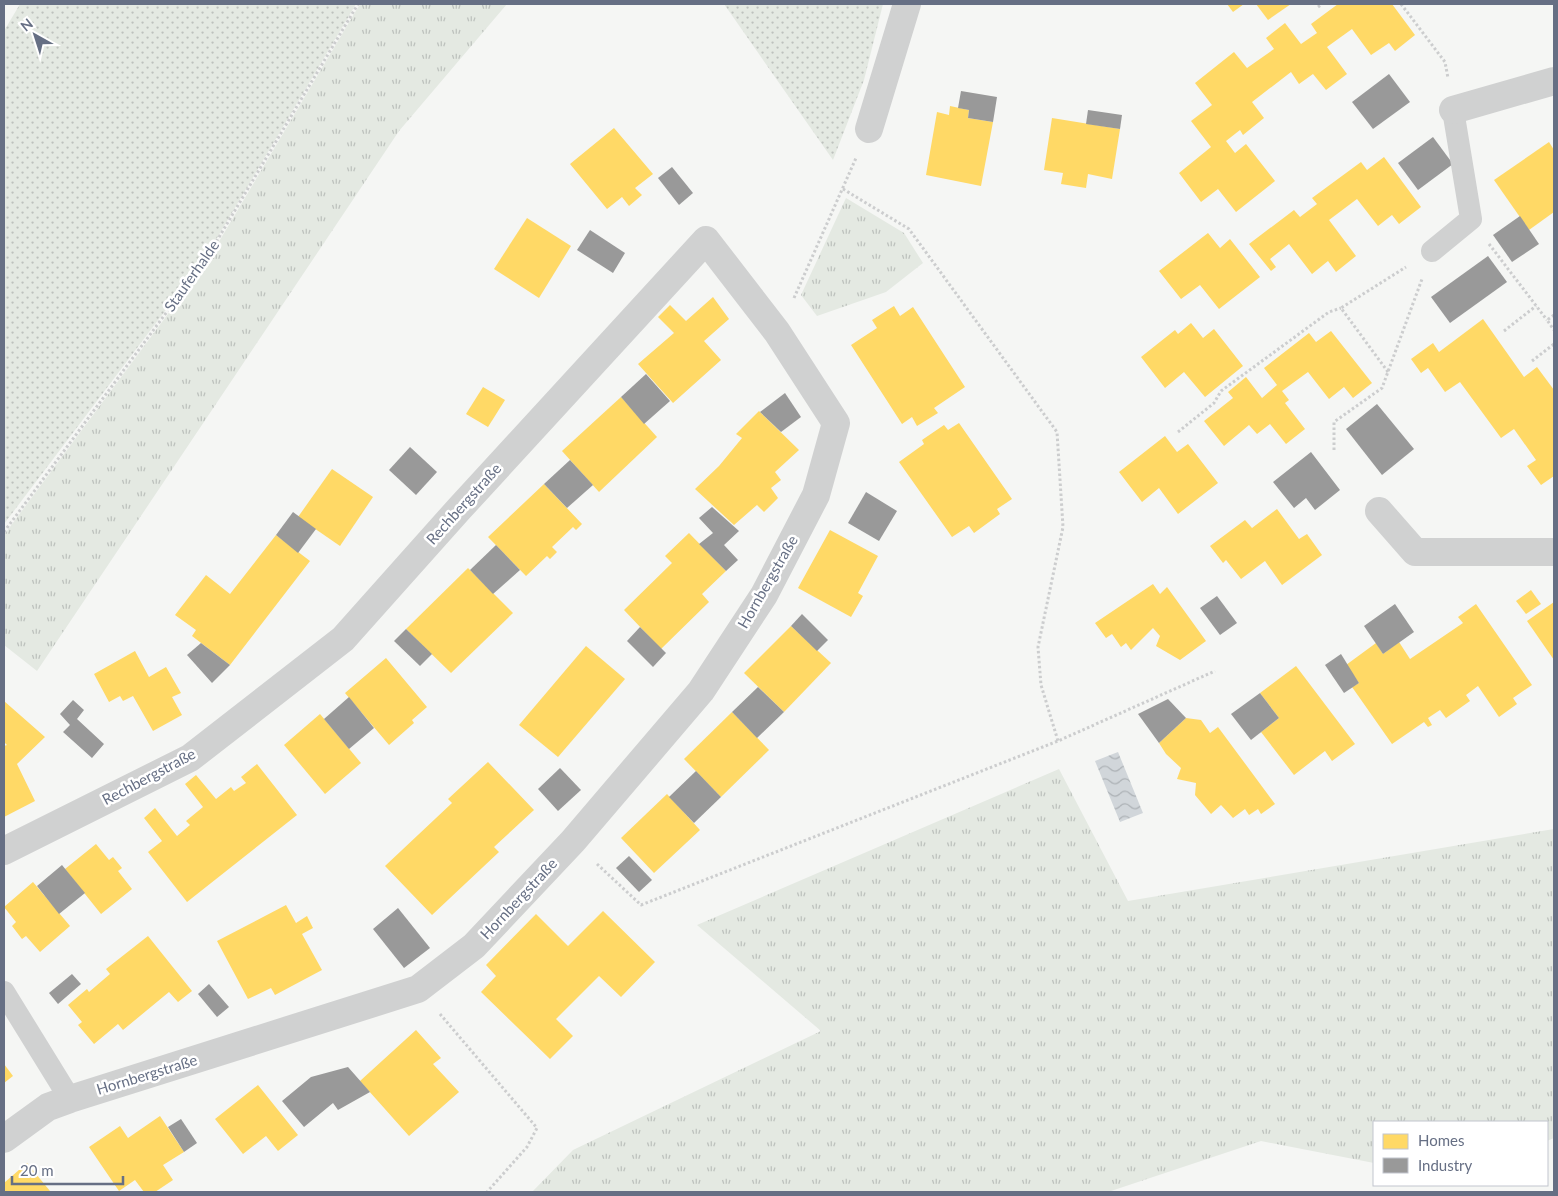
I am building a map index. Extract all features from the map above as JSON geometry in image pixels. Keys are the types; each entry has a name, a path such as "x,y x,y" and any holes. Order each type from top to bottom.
{"street":[{"path":"869,129 907,4"},
{"path":"1453,110 1554,80"},
{"name":"Rechbergstraße","path":"4,851 190,758 343,639 459,509 706,240 777,332 836,423"},
{"name":"Hornbergstraße","path":"4,1139 48,1107 70,1099 418,989 474,946 573,841 701,691 764,595 816,495 836,423"},
{"path":"1380,511 1414,552 1554,552"}],"lane":[{"path":"1432,251 1471,219 1453,110"},
{"path":"4,992 70,1099"}],"path":[{"name":"Stauferhalde","path":"4,532 206,259 358,4"},
{"path":"1318,7 1322,4"},
{"path":"1401,4 1445,62 1453,110"},
{"path":"777,332 869,129"},
{"path":"843,189 909,229 1057,432 1063,527 1038,647 1041,686 1058,740"},
{"path":"1471,219 1554,330"},
{"path":"1178,432 1214,403 1221,391 1329,312 1341,308 1432,251"},
{"path":"1334,450 1334,422 1382,388 1432,251"},
{"path":"1504,331 1536,306"},
{"path":"1341,308 1388,373"},
{"path":"1547,320 1554,315"},
{"path":"1532,361 1554,344"},
{"path":"573,841 641,906 1058,740 1215,671"},
{"path":"418,989 537,1128 527,1147 487,1192"}],"green space":[{"path":"20,4 356,4 205,258 4,524 4,31"},
{"path":"360,4 507,4 399,131 37,671 4,645 4,535 208,260"},
{"path":"724,4 883,4 864,80 833,160"},
{"path":"846,198 904,233 923,263 886,292 817,316 801,295"},
{"path":"1059,769 1128,901 1554,829 1554,1138 1548,1141 1548,1121 1373,1121 1373,1163 1261,1141 1108,1192 532,1192 573,1150 821,1031 697,925"}],"water":[{"path":"1118,752 1143,813 1120,822 1095,761"}],"building: Homes":[{"path":"1227,4 1244,4 1233,12"},
{"path":"1256,4 1291,4 1268,20"},
{"path":"1338,4 1392,4 1415,35 1395,51 1389,43 1371,55 1352,29 1327,47 1347,74 1326,90 1313,74 1299,84 1291,72 1252,102 1264,118 1243,135 1240,130 1226,141 1235,153 1246,144 1275,181 1236,212 1218,189 1201,202 1179,173 1211,147 1191,121 1212,105 1195,83 1234,52 1247,68 1274,49 1266,38 1285,23 1301,44 1317,33 1311,24"},
{"path":"950,106 969,110 968,118 993,122 981,186 926,175 937,112 949,115"},
{"path":"1052,118 1120,129 1112,179 1088,174 1086,188 1061,184 1063,173 1044,170"},
{"path":"614,128 653,174 635,188 642,195 629,206 622,197 607,209 570,164"},
{"path":"1549,142 1554,150 1554,212 1529,230 1494,180"},
{"path":"1384,157 1421,207 1399,224 1392,215 1378,226 1357,199 1329,220 1356,256 1336,272 1328,261 1312,274 1289,244 1270,259 1276,267 1271,271 1249,244 1294,210 1300,217 1317,204 1312,198 1361,162 1367,170"},
{"path":"527,218 571,246 539,298 494,269"},
{"path":"1208,233 1220,248 1230,239 1260,277 1219,309 1200,285 1181,299 1159,271"},
{"path":"713,297 729,319 704,341 721,360 673,403 638,364 674,333 658,317 670,305 686,321"},
{"path":"894,306 900,316 913,307 965,387 934,408 938,413 917,426 912,417 902,424 851,345 877,328 872,320"},
{"path":"1483,319 1524,377 1537,367 1554,390 1554,476 1541,485 1527,466 1536,460 1514,429 1501,438 1460,382 1445,392 1428,368 1421,373 1411,359 1433,343 1439,352"},
{"path":"1191,323 1203,338 1214,329 1243,366 1205,397 1184,372 1165,388 1141,357 1175,330 1178,334"},
{"path":"1331,331 1372,383 1353,398 1344,387 1329,399 1308,372 1282,391 1289,400 1285,403 1305,429 1286,444 1270,424 1257,434 1249,425 1224,446 1204,421 1233,398 1228,392 1246,377 1262,398 1277,385 1264,368 1309,333 1316,342"},
{"path":"483,387 505,400 488,427 466,414"},
{"path":"621,397 657,437 599,492 562,451"},
{"path":"759,411 799,450 775,472 781,480 771,488 778,498 764,512 757,505 734,525 695,489 719,466 742,438 736,434"},
{"path":"959,423 1012,499 997,509 1000,514 974,533 969,526 952,537 899,462 924,444 922,440 944,425 948,430"},
{"path":"1165,436 1177,452 1188,444 1218,483 1178,514 1159,488 1142,502 1119,472"},
{"path":"332,469 373,497 340,546 298,517"},
{"path":"544,484 582,524 576,530 573,527 552,547 557,552 550,559 547,556 526,576 488,537"},
{"path":"1277,509 1299,539 1307,534 1322,555 1282,585 1265,561 1241,579 1226,560 1223,563 1210,546 1245,520 1252,528"},
{"path":"830,530 878,556 858,593 863,596 851,617 798,588"},
{"path":"689,533 726,571 702,594 709,602 661,649 624,610 672,563 665,556"},
{"path":"276,535 310,561 230,665 192,636 196,630 175,615 206,575 230,594"},
{"path":"468,568 513,613 451,673 406,629"},
{"path":"1153,584 1160,594 1167,587 1206,641 1180,660 1156,646 1160,636 1153,628 1131,650 1126,643 1121,647 1112,634 1106,638 1095,623"},
{"path":"1531,590 1541,604 1526,614 1516,601"},
{"path":"1554,602 1554,660 1527,621"},
{"path":"1476,604 1532,685 1513,698 1517,704 1499,717 1478,686 1466,695 1470,701 1446,718 1440,710 1428,718 1432,725 1428,727 1424,722 1392,744 1352,687 1359,683 1346,665 1376,643 1383,654 1399,642 1410,659 1463,623 1458,617"},
{"path":"791,626 831,663 784,712 744,673"},
{"path":"586,646 625,679 558,757 519,725"},
{"path":"135,651 149,677 166,667 181,693 172,697 182,715 153,731 133,696 123,701 120,696 109,702 94,674"},
{"path":"386,658 427,707 412,720 414,723 389,745 345,693"},
{"path":"1296,666 1355,744 1332,761 1325,751 1294,775 1261,732 1279,718 1260,693"},
{"path":"4,701 45,737 17,764 35,801 4,817 4,746 7,745 4,742"},
{"path":"732,712 769,750 721,797 684,759"},
{"path":"320,714 361,763 325,794 284,745"},
{"path":"1186,718 1201,720 1210,733 1218,727 1275,804 1261,814 1258,809 1249,815 1245,809 1233,818 1221,805 1211,814 1195,795 1196,783 1177,779 1181,768 1166,754 1159,743"},
{"path":"488,762 534,810 494,847 499,852 432,915 385,866 452,803 448,799"},
{"path":"257,764 297,815 187,902 148,852 162,841 144,818 155,808 177,836 190,825 186,821 203,807 185,784 196,775 216,799 231,787 234,791 246,783 241,777"},
{"path":"667,794 700,830 654,873 621,838"},
{"path":"96,844 109,860 113,857 122,868 118,871 132,889 101,914 65,869"},
{"path":"33,882 70,926 40,952 26,936 22,939 12,926 16,922 4,907"},
{"path":"286,905 296,923 307,916 313,928 302,934 322,970 275,995 271,988 248,999 217,941"},
{"path":"603,911 655,962 621,997 599,976 556,1019 573,1036 550,1059 481,992 496,976 486,965 536,914 568,946"},
{"path":"148,936 192,991 178,1002 169,992 123,1030 118,1024 94,1044 78,1025 82,1022 68,1005 87,989 89,992 110,974 106,969"},
{"path":"416,1030 441,1058 433,1064 459,1092 409,1136 360,1081"},
{"path":"4,1064 13,1076 4,1083"},
{"path":"258,1085 298,1135 278,1151 266,1136 243,1154 215,1119"},
{"path":"160,1116 184,1152 163,1165 173,1180 155,1192 144,1192 135,1180 119,1191 89,1147 120,1126 128,1138"},
{"path":"27,1163 50,1191 4,1192 4,1183"}],"building: Industry":[{"path":"1389,74 1410,102 1373,129 1352,102"},
{"path":"961,91 997,97 993,122 968,118 969,110 958,108"},
{"path":"1088,110 1122,115 1120,129 1086,124"},
{"path":"1433,137 1453,164 1418,190 1398,163"},
{"path":"672,167 693,193 679,205 658,178"},
{"path":"1520,216 1539,244 1512,262 1493,235"},
{"path":"590,230 625,253 613,273 577,250"},
{"path":"1488,256 1507,282 1450,323 1431,297"},
{"path":"646,374 670,401 644,424 621,397"},
{"path":"785,393 801,417 781,432 760,412"},
{"path":"1377,404 1414,449 1382,475 1346,429"},
{"path":"410,447 437,472 416,495 389,470"},
{"path":"1311,452 1340,490 1315,510 1306,498 1294,508 1273,482"},
{"path":"570,460 593,485 567,508 544,484"},
{"path":"866,492 897,511 879,541 848,523"},
{"path":"712,507 739,531 724,545 738,560 726,571 699,544 713,533 699,518"},
{"path":"293,512 316,529 298,553 276,535"},
{"path":"496,545 520,570 493,594 470,570"},
{"path":"1217,596 1237,623 1220,635 1200,608"},
{"path":"1395,604 1414,632 1383,654 1364,626"},
{"path":"802,614 828,640 817,651 791,626"},
{"path":"640,627 666,653 653,667 627,641"},
{"path":"406,629 432,654 420,666 394,641"},
{"path":"201,643 230,665 212,683 187,655"},
{"path":"1341,654 1359,683 1344,693 1325,665"},
{"path":"758,687 784,712 757,738 732,712"},
{"path":"1260,693 1279,718 1251,740 1231,714"},
{"path":"349,697 374,728 349,749 324,719"},
{"path":"1168,699 1186,718 1159,743 1138,714"},
{"path":"73,700 84,710 77,719 104,744 92,758 63,732 70,725 60,714"},
{"path":"560,768 581,790 558,811 538,789"},
{"path":"696,771 721,797 694,823 669,797"},
{"path":"629,856 652,880 639,892 616,868"},
{"path":"62,865 85,893 59,914 37,886"},
{"path":"398,908 430,948 404,968 373,929"},
{"path":"72,974 81,984 58,1004 49,993"},
{"path":"209,984 229,1007 217,1017 198,994"},
{"path":"348,1067 370,1092 338,1110 333,1103 304,1127 282,1101 311,1077"},
{"path":"181,1119 197,1143 184,1152 168,1127"}]}
